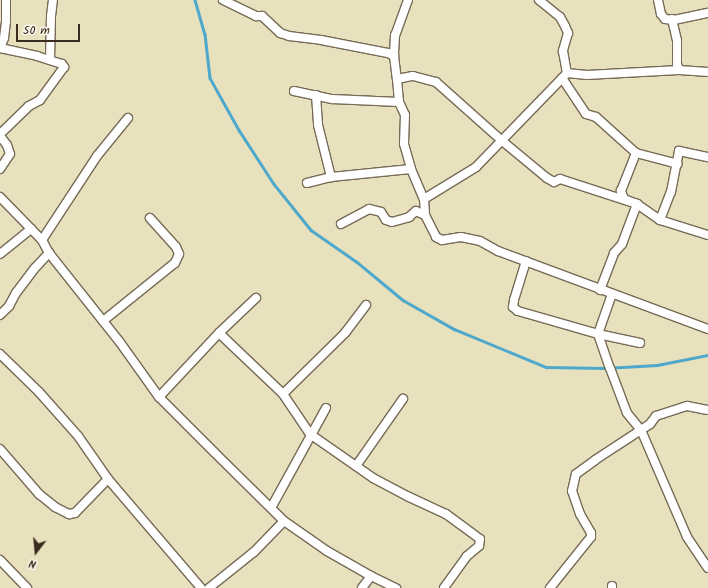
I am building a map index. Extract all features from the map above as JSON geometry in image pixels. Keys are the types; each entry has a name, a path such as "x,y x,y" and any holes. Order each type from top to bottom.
{"street":[{"path":"0,169 10,154 7,144 0,135 29,106 40,100 64,67 62,64 50,60 0,48 4,38 6,0"},
{"path":"50,60 53,0"},
{"path":"223,0 256,16 262,16 280,33 289,36 321,40 388,53 394,56"},
{"path":"408,0 395,35 394,56 398,79 399,102 405,115 404,144 411,169 424,199 424,215 436,237 442,240 461,237 480,241 498,251 600,290 708,328"},
{"path":"539,0 560,17 568,33 563,51 565,75 586,114 596,117 636,153 678,164"},
{"path":"658,0 661,14 665,19 674,20 708,13"},
{"path":"672,19 677,40 676,64 679,70"},
{"path":"424,199 476,167 565,75 679,70 708,72"},
{"path":"398,79 413,76 436,82 501,140 547,178 554,182 560,179 637,204"},
{"path":"294,91 352,101 399,102"},
{"path":"316,95 318,125 331,177"},
{"path":"42,240 98,156 128,118"},
{"path":"660,220 671,192 678,164 679,151 708,157"},
{"path":"636,153 621,191 624,199 637,204 660,220 708,235"},
{"path":"307,183 331,177 411,169"},
{"path":"0,197 42,240 49,254 103,321 159,397 284,521 327,551 371,576 396,588"},
{"path":"600,290 614,253 622,244 637,204"},
{"path":"341,224 369,209 381,212 386,220 392,222 409,217 416,211 424,215"},
{"path":"103,321 175,262 179,254 176,247 150,218"},
{"path":"0,254 31,229"},
{"path":"0,315 9,306 16,293 34,268 49,254"},
{"path":"526,261 513,307 518,311 598,334 640,343"},
{"path":"612,294 598,334 627,413 641,430 687,537 708,568"},
{"path":"159,397 219,333 256,298"},
{"path":"283,394 345,333 366,305"},
{"path":"219,333 283,394 310,434 356,466 407,496 446,514 480,539 479,546 467,556 444,588"},
{"path":"0,354 39,392 78,436 108,479 201,588"},
{"path":"356,466 403,399"},
{"path":"550,588 591,537 591,533 580,514 572,491 576,474 650,424 656,416 686,406 708,410"},
{"path":"271,508 310,434 326,408"},
{"path":"0,449 39,494 64,513 75,513 108,479"},
{"path":"209,588 254,552 284,521"},
{"path":"0,560 26,588"},
{"path":"362,588 371,576"}],"waterway":[{"path":"195,0 205,34 210,78 239,130 274,184 311,230 357,262 403,300 454,329 546,367 605,368 657,365 708,355"}]}
